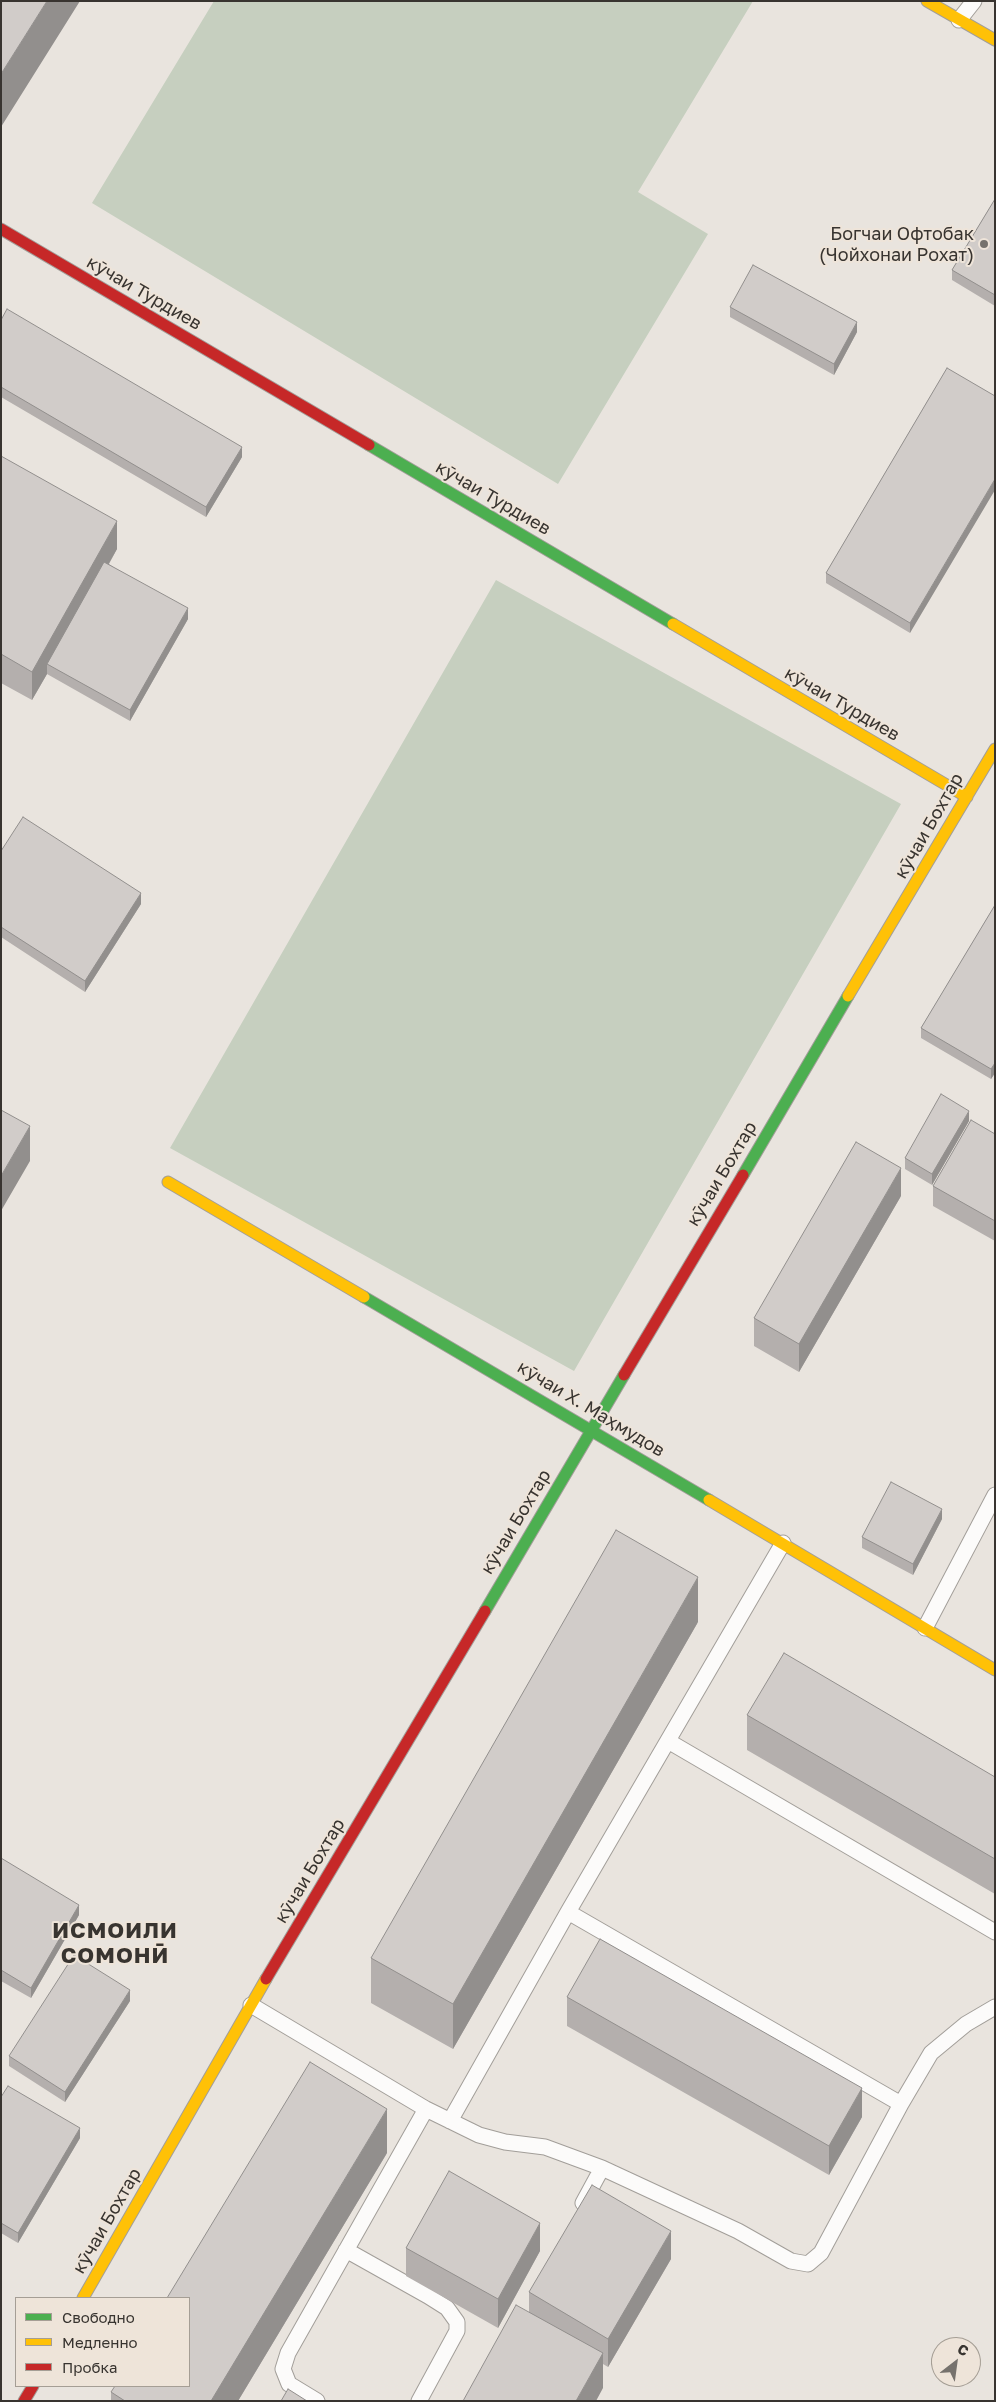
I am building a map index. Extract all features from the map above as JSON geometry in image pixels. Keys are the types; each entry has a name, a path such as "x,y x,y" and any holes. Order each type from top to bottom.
{"street":[{"path":"927,1 995,40"},
{"name":"кӯчаи Турдиев","path":"1,229 967,797"},
{"name":"кӯчаи Бохтар","path":"84,2297 251,2005 995,749"},
{"name":"кӯчаи Х. Маҳмудов","path":"168,1182 591,1429 995,1670"},
{"path":"24,2401 32,2387"}],"lane":[{"path":"959,20 974,1"},
{"path":"925,1628 995,1496"},
{"path":"450,2121 568,1912 783,1543"},
{"path":"668,1740 995,1932"},
{"path":"568,1912 901,2104"},
{"path":"251,2005 426,2108 479,2135 505,2142 545,2147 602,2168 738,2231 790,2261 808,2264 820,2253 931,2053 966,2024 995,2007"},
{"path":"317,2401 289,2384 282,2369 288,2353 426,2108"},
{"path":"578,2212 602,2168"},
{"path":"346,2250 447,2308 457,2322 457,2331 419,2401"}],"green space":[{"path":"214,1 753,1 638,192 708,234 558,484 92,203"},
{"path":"496,580 901,804 574,1371 170,1148"}],"building":[{"path":"1,1 47,1 1,74"},
{"name":"Богчаи Офтобак (Чойхонаи Рохат)","path":"995,199 995,295 952,270"},
{"path":"753,265 857,322 834,364 730,307"},
{"path":"7,309 242,447 206,507 1,387 1,320"},
{"path":"947,368 995,396 995,479 910,623 826,573"},
{"path":"1,456 117,521 32,672 1,654"},
{"path":"104,562 188,608 130,710 47,664"},
{"path":"23,817 141,893 85,981 1,927 1,851"},
{"path":"995,905 995,1063 991,1069 921,1028"},
{"path":"941,1094 969,1111 932,1174 905,1158"},
{"path":"1,1110 30,1126 1,1176"},
{"path":"971,1120 995,1134 995,1221 933,1186"},
{"path":"856,1142 901,1168 799,1344 754,1318"},
{"path":"891,1482 942,1509 913,1564 862,1537"},
{"path":"616,1530 698,1577 453,2004 371,1958"},
{"path":"784,1653 995,1777 995,1859 747,1715"},
{"path":"1,1858 79,1905 31,1988 1,1970"},
{"path":"600,1939 862,2088 829,2146 567,1997"},
{"path":"74,1955 130,1990 65,2092 9,2056"},
{"path":"310,2062 387,2109 211,2401 125,2401 111,2392 114,2387 190,2387 190,2297 168,2297"},
{"path":"8,2086 80,2128 18,2233 1,2223 1,2097"},
{"path":"449,2171 540,2223 498,2299 406,2248"},
{"path":"592,2185 671,2231 608,2339 529,2292"},
{"path":"516,2305 603,2353 576,2401 463,2401"},
{"path":"288,2389 307,2401 281,2401"}],"traffic: fast":[{"path":"369,445 673,624"},
{"path":"743,1175 848,996"},
{"path":"364,1297 709,1500"},
{"path":"485,1611 624,1375"}],"traffic: slow":[{"path":"927,1 995,40"},
{"path":"673,624 967,797"},
{"path":"848,996 995,749"},
{"path":"168,1182 364,1297"},
{"path":"709,1500 995,1670"},
{"path":"84,2297 266,1979"}],"traffic: jam":[{"path":"1,229 369,445"},
{"path":"624,1375 743,1175"},
{"path":"266,1979 485,1611"},
{"path":"24,2401 32,2387"}],"place":[{"name":"Богчаи Офтобак (Чойхонаи Рохат)","path":"984,244"}],"district":[{"name":"ИСМОИЛИ СОМОНӢ","path":"115,1944"}]}
